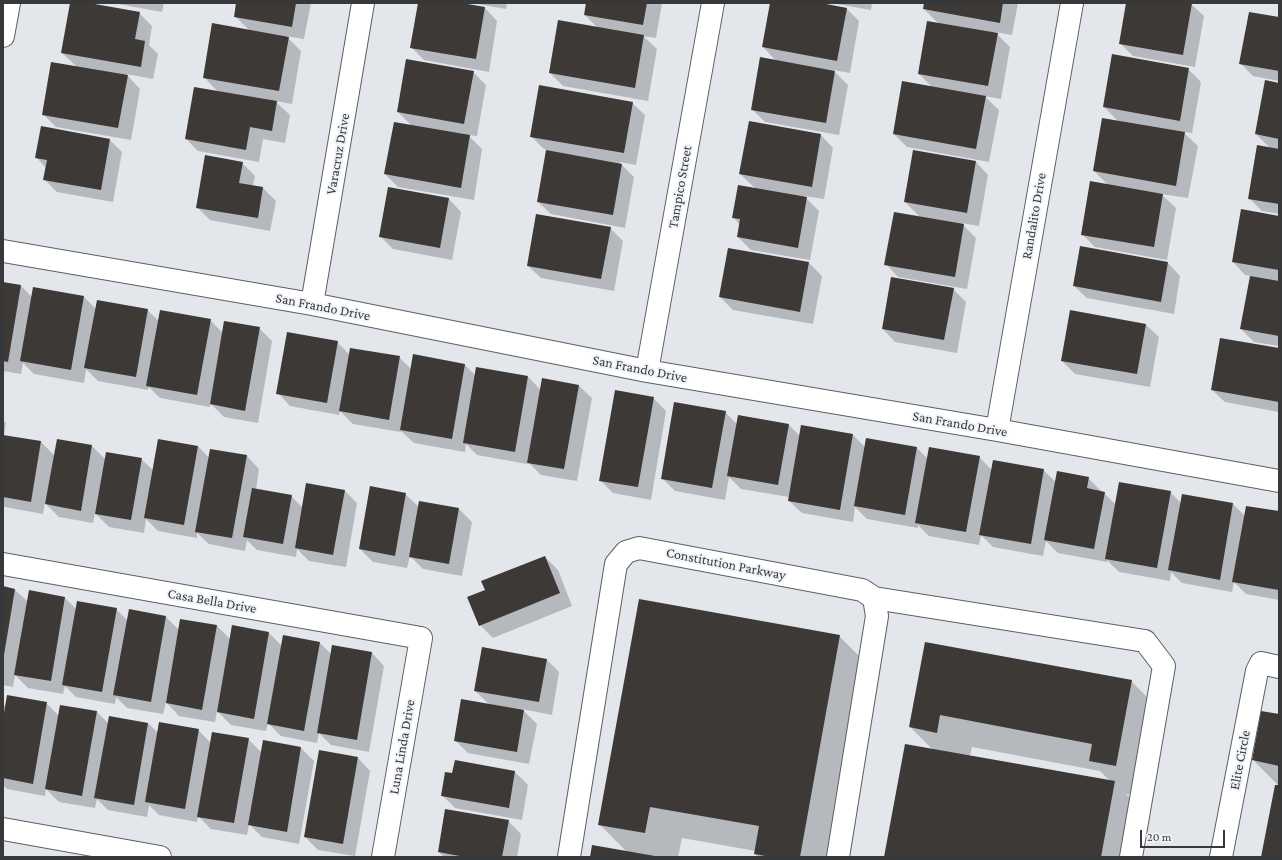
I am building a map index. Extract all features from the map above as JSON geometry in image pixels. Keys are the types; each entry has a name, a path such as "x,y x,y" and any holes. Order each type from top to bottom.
{"street":[{"path":"3,36 9,3"},
{"name":"Varacruz Drive","path":"312,304 363,3"},
{"name":"Tampico Street","path":"647,371 714,3"},
{"name":"Randalito Drive","path":"997,430 1072,3"},
{"name":"San Frando Drive","path":"3,251 312,304 647,371 997,430 1279,482"},
{"name":"Constitution Parkway","path":"569,857 616,564 626,552 639,548 862,590 874,598 1145,641 1164,666 1131,857"},
{"name":"Casa Bella Drive","path":"3,564 421,638"},
{"path":"838,857 877,616 874,598"},
{"name":"Luna Linda Drive","path":"383,857 421,638"},
{"name":"Elite Circle","path":"1221,857 1257,671 1270,665"},
{"path":"3,829 160,857"}],"building":[{"path":"70,3 89,3 140,12 135,39 145,41 141,67 61,53"},
{"path":"236,3 296,3 292,27 234,17"},
{"path":"418,3 462,3 485,7 476,59 410,48"},
{"path":"586,3 647,3 643,25 584,15"},
{"path":"770,3 821,3 847,8 837,61 762,47"},
{"path":"924,3 1003,3 1000,23 923,9"},
{"path":"1126,3 1192,3 1183,55 1119,44"},
{"path":"1249,12 1279,17 1279,71 1239,64"},
{"path":"558,20 644,35 635,88 549,73"},
{"path":"927,21 998,33 988,86 918,74"},
{"path":"212,23 289,37 279,91 203,78"},
{"path":"1112,54 1189,68 1180,121 1103,107"},
{"path":"760,57 835,71 826,123 751,110"},
{"path":"406,59 474,71 464,124 397,112"},
{"path":"51,62 128,75 118,128 42,115"},
{"path":"1265,80 1279,83 1279,139 1255,134"},
{"path":"902,81 986,96 976,149 893,134"},
{"path":"539,85 633,102 624,153 530,137"},
{"path":"194,87 277,101 272,131 250,127 246,150 185,139"},
{"path":"1102,118 1185,132 1176,186 1093,171"},
{"path":"749,121 821,134 812,187 739,174"},
{"path":"394,122 470,135 461,188 384,174"},
{"path":"41,126 110,139 101,190 43,180 47,160 35,158"},
{"path":"1257,145 1279,149 1279,204 1248,199"},
{"path":"546,150 622,164 613,215 537,202"},
{"path":"913,150 976,161 967,213 904,202"},
{"path":"205,155 243,162 239,183 263,187 258,218 196,208"},
{"path":"1090,181 1163,194 1154,247 1081,235"},
{"path":"738,185 807,197 798,248 737,237 740,219 732,218"},
{"path":"388,187 449,198 440,248 379,237"},
{"path":"1241,209 1279,216 1279,270 1232,262"},
{"path":"894,212 964,224 955,277 884,265"},
{"path":"536,214 611,227 601,279 527,266"},
{"path":"1080,246 1168,262 1161,302 1073,286"},
{"path":"728,248 809,262 800,312 719,297"},
{"path":"1250,276 1279,281 1279,336 1240,329"},
{"path":"891,277 954,288 944,340 882,329"},
{"path":"3,282 21,285 8,362 3,361"},
{"path":"33,287 84,296 71,370 20,361"},
{"path":"97,300 148,309 136,377 84,368"},
{"path":"160,310 211,319 197,395 146,386"},
{"path":"1070,310 1146,324 1137,374 1061,361"},
{"path":"224,321 260,327 245,411 210,404"},
{"path":"287,332 338,341 327,403 276,394"},
{"path":"1220,338 1279,348 1279,402 1211,390"},
{"path":"350,348 400,356 389,420 339,411"},
{"path":"413,354 465,364 452,439 400,430"},
{"path":"476,367 528,376 515,452 463,443"},
{"path":"542,378 579,385 564,469 527,463"},
{"path":"615,390 654,397 638,487 599,481"},
{"path":"674,402 726,411 712,488 661,479"},
{"path":"738,415 789,424 778,485 727,476"},
{"path":"801,425 853,434 840,510 788,501"},
{"path":"3,435 41,441 31,502 3,497"},
{"path":"866,438 917,447 905,515 854,506"},
{"path":"57,439 92,445 81,511 45,504"},
{"path":"158,439 198,446 184,525 144,518"},
{"path":"929,447 980,456 966,532 915,523"},
{"path":"210,449 247,455 232,538 195,532"},
{"path":"106,452 142,458 131,520 95,514"},
{"path":"993,460 1044,469 1031,544 979,535"},
{"path":"1057,471 1089,477 1087,488 1105,492 1094,549 1044,540"},
{"path":"1119,482 1171,491 1157,568 1105,559"},
{"path":"306,483 345,490 333,555 295,548"},
{"path":"370,486 406,493 395,556 359,549"},
{"path":"252,488 292,495 283,544 243,537"},
{"path":"1182,494 1233,503 1220,580 1168,570"},
{"path":"419,501 459,508 449,564 409,557"},
{"path":"1246,506 1279,511 1279,590 1232,582"},
{"path":"545,556 560,593 479,626 467,597 485,590 481,581"},
{"path":"3,586 15,589 4,655 3,655"},
{"path":"29,590 65,597 51,681 14,675"},
{"path":"639,599 840,635 800,857 771,857 754,854 759,826 650,807 645,833 598,825"},
{"path":"77,601 117,608 102,692 62,685"},
{"path":"129,609 166,616 151,702 113,695"},
{"path":"180,619 217,625 202,710 166,703"},
{"path":"232,625 269,632 254,719 217,712"},
{"path":"283,635 320,642 304,731 267,724"},
{"path":"925,642 1132,680 1116,766 1089,761 1092,744 940,715 937,733 909,727"},
{"path":"332,645 372,652 357,740 317,733"},
{"path":"482,647 547,659 539,702 474,691"},
{"path":"7,695 47,702 33,784 3,778 3,719"},
{"path":"461,699 524,710 517,752 454,741"},
{"path":"60,705 97,711 82,796 45,789"},
{"path":"1261,711 1279,714 1279,766 1252,760"},
{"path":"109,716 148,723 134,805 94,798"},
{"path":"159,722 199,729 185,809 145,802"},
{"path":"212,732 249,738 234,823 197,817"},
{"path":"263,740 301,747 287,832 248,825"},
{"path":"905,744 1115,781 1101,857 884,857"},
{"path":"319,750 358,757 343,844 304,837"},
{"path":"455,760 515,771 509,808 441,796 445,772 452,773"},
{"path":"1275,785 1279,785 1279,857 1261,857"},
{"path":"445,809 509,820 502,857 465,857 438,852"},
{"path":"592,845 655,856 655,857 590,857"}]}
